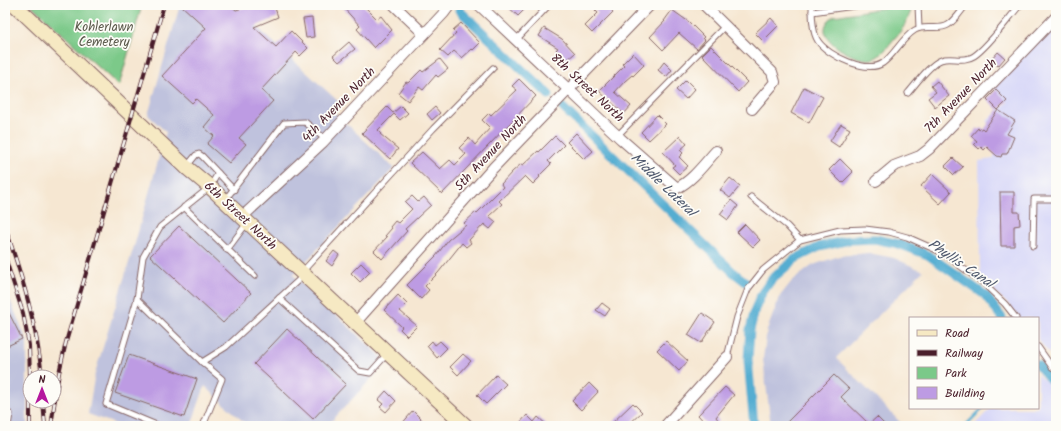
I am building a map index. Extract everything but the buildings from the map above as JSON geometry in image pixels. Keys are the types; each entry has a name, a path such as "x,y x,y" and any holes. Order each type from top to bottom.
{"street":[{"name":"6th Street North","path":"15,5 186,167 210,187 466,426"},
{"path":"394,5 424,34"},
{"name":"4th Avenue North","path":"244,220 325,139 450,5"},
{"name":"8th Street North","path":"479,5 677,188 689,180 716,151"},
{"name":"5th Avenue North","path":"355,323 493,168 650,5"},
{"path":"704,5 772,72 776,82 752,109"},
{"name":"7th Avenue North","path":"876,181 894,166 915,158 929,149 1056,17"},
{"path":"665,426 727,357"}],"lane":[{"path":"516,40 549,5"},
{"path":"812,5 817,39 824,48 836,56 866,67 876,66 883,62 911,32 919,28 943,27 948,25 966,5"},
{"path":"812,12 862,5"},
{"path":"918,5 919,28"},
{"path":"908,93 934,64 941,60 960,60 973,57 982,49 1020,5"},
{"path":"618,135 726,25"},
{"path":"202,362 226,347 279,298 433,129 493,68"},
{"path":"224,201 234,190 284,123 305,122 325,139"},
{"path":"186,167 196,155 199,154 234,190"},
{"path":"159,426 106,404 137,299 143,257 160,227 210,187 218,172"},
{"path":"751,197 787,226 800,240"},
{"path":"1033,246 1034,199 1056,199"},
{"path":"184,208 255,276"},
{"path":"227,250 244,220"},
{"path":"727,357 738,317 748,289 763,270 800,240 840,230 864,229 888,232 907,237 941,252 982,282 1005,304 1015,317"},
{"path":"279,298 359,371 370,373 388,353"},
{"path":"137,299 202,362 222,379 203,426"},
{"path":"1039,348 1052,367 1056,369"},
{"path":"8,426 10,414"}],"shaded area":[{"path":"180,5 233,5 340,103 333,111 394,168 293,275 387,362 327,426 248,426 205,386 191,426 121,426 88,414 95,373 135,243 166,132 148,115"},
{"path":"1052,26 1056,28 1056,361 1039,341 1039,317 1019,317 980,277 979,161 993,159 1003,135 987,121 1008,102 994,88"},
{"path":"868,253 894,258 923,271 836,358 904,426 771,426 763,359 767,330 780,296 792,281 813,265 839,256"},
{"path":"5,288 27,341 27,369 22,369 22,409 27,409 27,426 5,426"},
{"path":"1039,375 1056,388 1056,426 973,426 990,409 1039,409"}],"green space":[{"name":"Kohlerlawn Cemetery","path":"31,5 142,5 119,86"},
{"path":"908,5 911,10 910,14 900,32 887,48 875,58 865,59 845,52 829,39 825,32 826,24 834,16"}],"waterway":[{"name":"Middle Lateral","path":"459,10 549,95"},
{"name":"Middle Lateral","path":"561,106 734,273 746,282"},
{"name":"Phyllis Canal","path":"754,426 748,360 750,330 755,309 762,293 772,279 795,259 819,247 849,240 875,239 899,244 928,255 985,295 1001,317"},
{"path":"1039,366 1050,379 1056,382"},
{"path":"965,426 982,409"}],"railway":[{"path":"51,426 59,373 66,342 164,5"},
{"path":"5,227 33,320 41,369"},
{"path":"5,257 23,313 29,345 30,369"},
{"path":"30,409 30,426"},
{"path":"44,409 45,426"}]}
